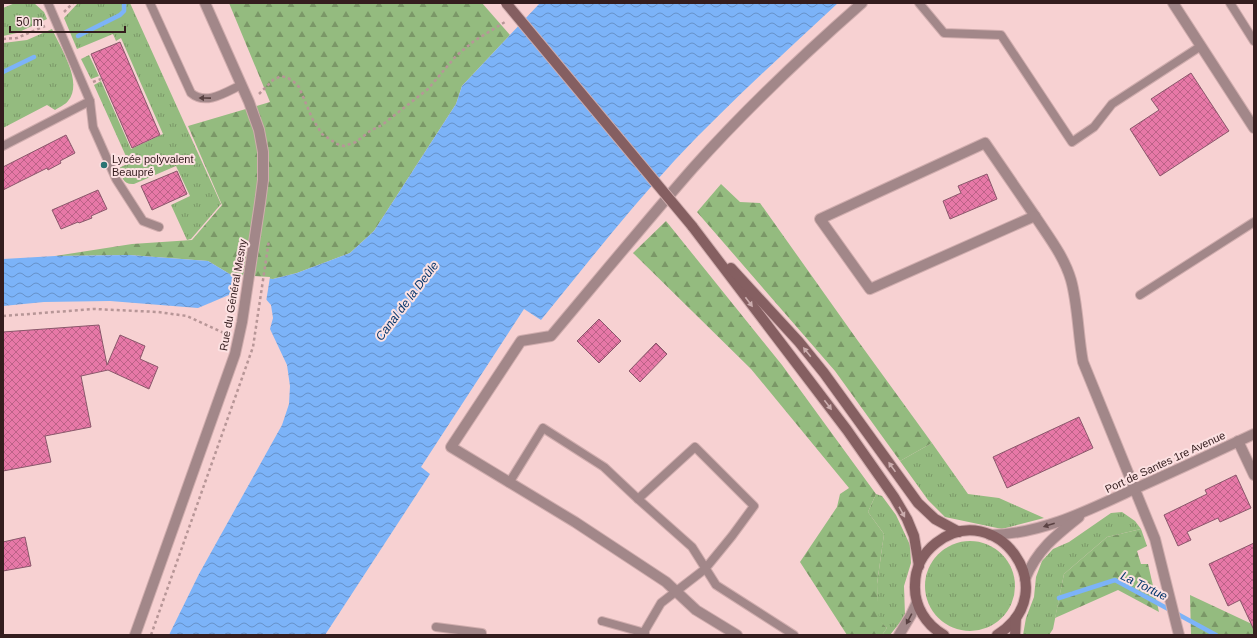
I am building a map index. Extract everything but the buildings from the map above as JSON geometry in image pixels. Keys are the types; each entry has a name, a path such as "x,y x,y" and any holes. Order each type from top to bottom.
{"main road":[{"path":"506,3 692,226 847,430 894,497 907,519 914,536 919,566"},
{"path":"692,226 804,348 851,409 923,509 941,523 959,532"},
{"path":"944,635 930,625 922,614 917,602 915,580 919,566 922,559 932,546 944,537 959,532 975,531 990,535 1003,542 1014,552 1021,565 1025,579 1024,599 1016,618 1007,628 997,635"},
{"path":"1015,635 1016,618"}],"street":[{"name":"Rue du Général Mesny","path":"135,635 227,378 239,339 262,188 263,152 259,130 205,3"},
{"path":"737,635 696,610 666,582 575,522 508,483 451,447 521,340 550,336 694,167 745,113 822,38 862,3"},
{"path":"1173,3 1253,123"},
{"path":"1035,216 870,289 820,219 984,143 1035,216 1056,248 1071,280 1083,362 1157,545 1178,630"},
{"name":"Port de Santes 1re Avenue","path":"1085,512 1254,434"},
{"path":"1238,441 1254,475"},
{"path":"990,535 1006,535 1030,530 1085,512"},
{"path":"1025,579 1030,567 1042,549 1085,512"},
{"path":"899,635 908,622 917,602"}],"lane":[{"path":"48,3 90,101 93,127 116,179 143,221 159,227"},
{"path":"150,3 191,93 195,96 206,99 241,85"},
{"path":"919,3 944,33 1001,35 1072,142 1094,127 1112,104 1201,46"},
{"path":"1230,3 1254,41"},
{"path":"3,146 90,101"},
{"path":"1140,295 1254,222"},
{"path":"508,483 543,428 604,467 692,547 716,585 794,635"},
{"path":"602,621 644,634 661,603 705,569 754,506 695,447 638,499"},
{"path":"436,627 482,633 482,635"}],"path":[{"path":"3,39 17,38 40,29 55,20 74,3"},
{"path":"259,94 274,80 281,76 288,78 299,87 312,118 322,134 337,144 344,146 356,142 382,125 428,89 456,56 474,41 500,26 510,18"},
{"path":"151,635 253,347 266,258"},
{"path":"3,316 94,309 177,314 194,319 215,330 239,339"}],"green space":[{"path":"15,3 34,3 44,12 47,19 17,33 3,36 3,8"},
{"path":"78,3 130,3 221,204 191,239 187,240 171,205 190,196 176,166 134,184 125,182 122,177 119,168 129,163 94,85 101,81 131,149 163,134 121,38 116,41 113,34 77,49 64,18"},
{"path":"229,3 482,3 510,35 462,86 456,104 374,231 350,253 297,273 273,279 233,276 208,261 129,255 55,256 132,244 192,240 222,205 188,126 270,102"},
{"path":"52,29 69,65 72,75 72,93 64,105 55,110 47,105 3,128 3,43 27,40"},
{"path":"89,55 99,76 91,79 81,59"},
{"path":"721,184 740,202 760,203 932,443 900,461 835,371 697,212"},
{"path":"666,221 782,365 876,494 868,512 884,534 877,584 879,620 887,628 882,635 847,635 800,562 837,507 840,494 849,488 751,369 633,253"},
{"path":"932,443 968,494 999,498 1044,518 1002,529 945,517 928,500 900,461"},
{"path":"876,494 882,496 896,515 910,545 911,563 904,586 905,616 890,635 882,635 887,628 878,620 877,584 884,534 868,512"},
{"path":"1122,512 1135,521 1141,529 1107,537 1064,574 1053,629 1049,635 1023,635 1026,618 1034,597 1036,577 1042,561 1053,549 1069,542 1111,513"},
{"path":"1141,529 1147,546 1137,551 1141,564 1148,564 1159,612 1118,590 1055,618 1064,574 1107,537"},
{"path":"970,541 987,544 1002,554 1012,569 1015,586 1012,603 1002,618 987,628 970,631 953,628 938,618 928,603 925,586 928,569 938,554 953,544"},
{"path":"1190,595 1254,625 1254,635 1191,635"}],"water":[{"name":"Canal de la Deûle","path":"540,3 838,3 735,100 675,160 624,219 541,320 524,309 421,467 430,474 325,635 169,635 199,574 282,425 289,404 290,386 287,365 270,329 273,318 271,305 264,297 251,291 236,292 198,308 110,301 44,302 3,306 3,259 55,256 129,255 208,261 233,276 273,279 297,273 350,253 374,231 456,104 462,86"}],"pier":[{"path":"237,275 270,277 266,302 263,298 250,293 234,294"}],"waterway":[{"path":"78,36 120,15 124,11 124,3"},
{"path":"3,72 34,57"},
{"name":"La Tortue","path":"1059,598 1115,580 1216,635"}],"place":[{"name":"Lycée polyvalent Beaupré","path":"104,165"}]}
